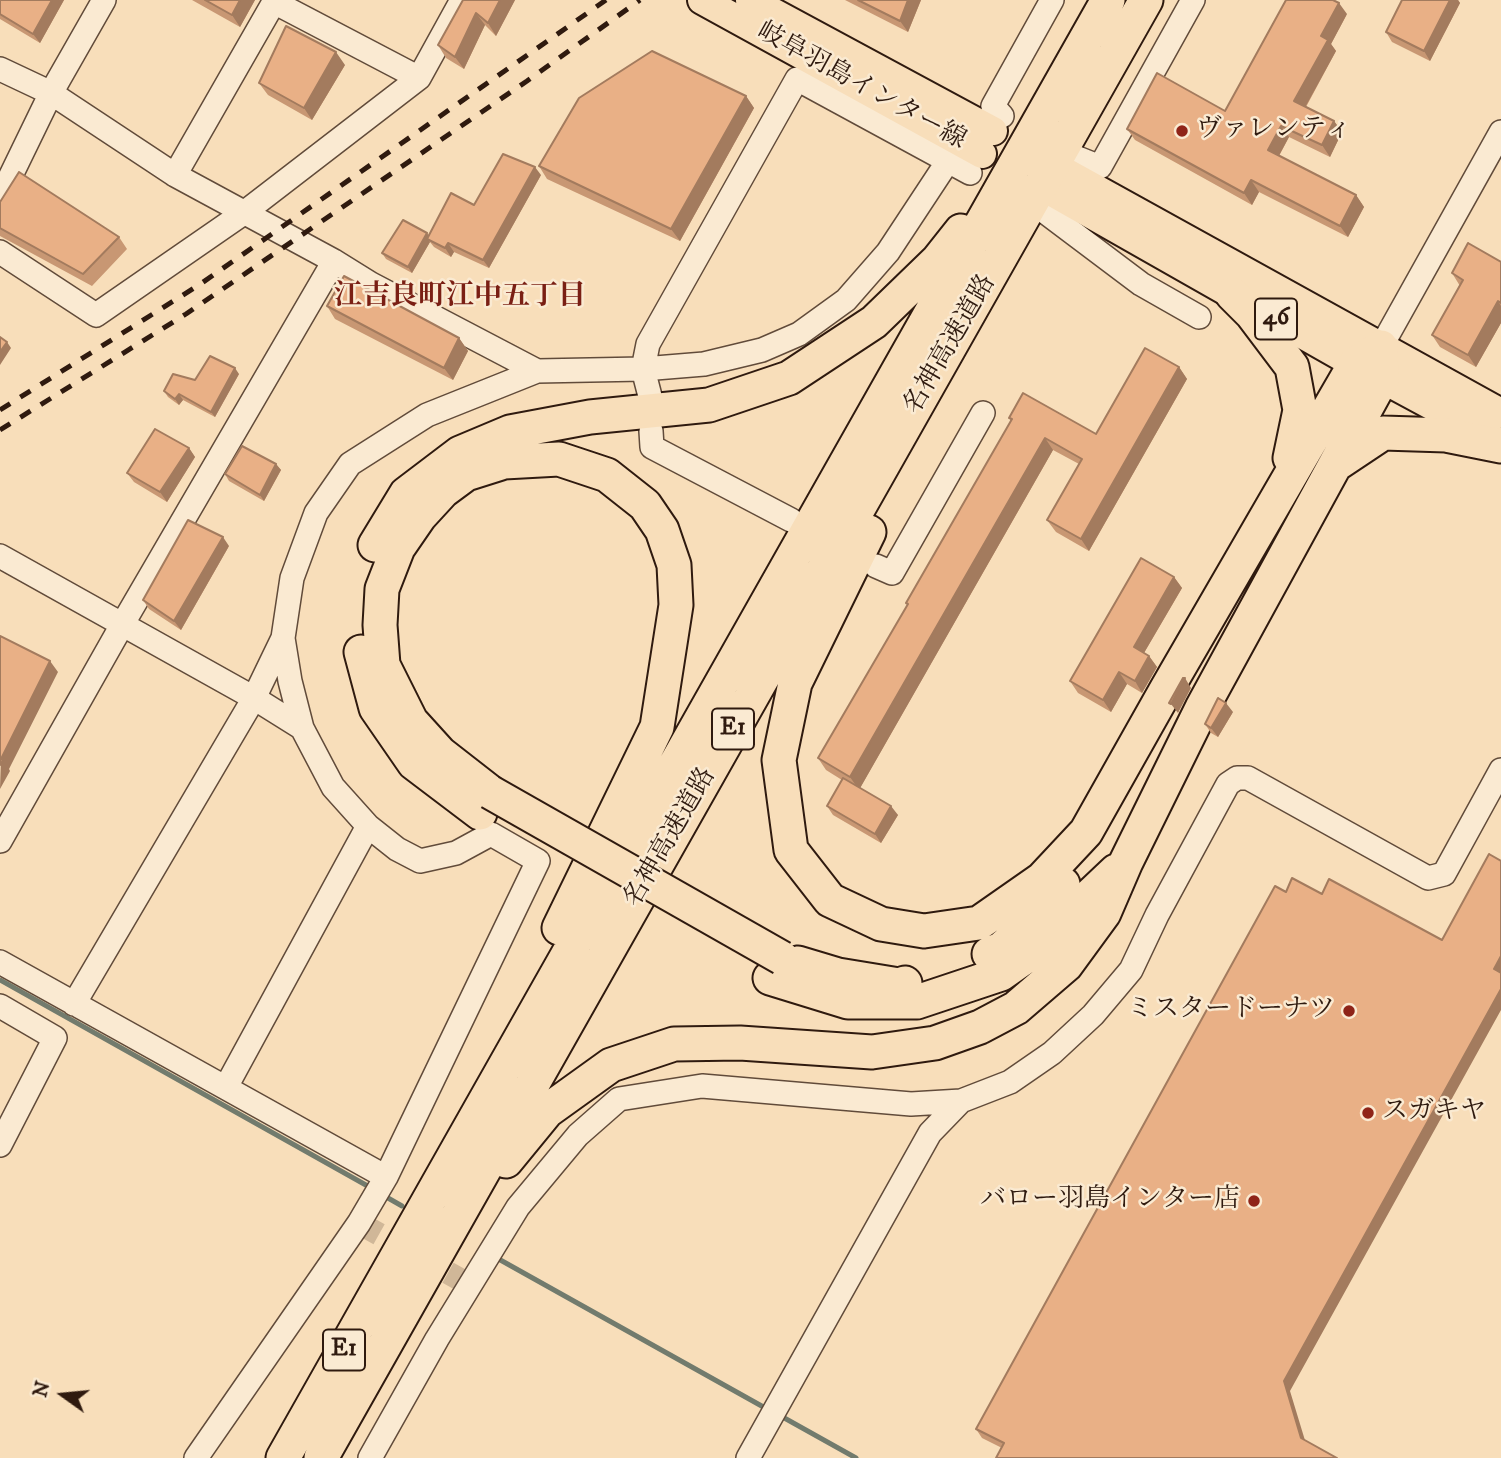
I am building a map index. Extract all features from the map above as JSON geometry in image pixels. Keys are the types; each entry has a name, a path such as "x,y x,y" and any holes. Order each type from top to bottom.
{"highway":[{"name":"名神高速道路","path":"283,1458 1108,0"},
{"name":"名神高速道路","path":"321,1458 449,1230 1054,187 1146,0"},
{"path":"1018,161 938,260 874,322 789,378 709,405 590,417 510,432 460,453 406,494 373,550 361,584 357,617 361,660 376,708 414,763 776,968 848,1002 918,1002 1000,974 1045,943 1079,906 1126,862"},
{"path":"1054,187 795,682 779,760 791,850 830,900 881,924 924,931 979,923 1042,879 1086,832"},
{"path":"1232,294 1252,314 1292,367 1300,410 1285,484"},
{"path":"449,1230 547,1111 611,1065 674,1044 740,1043 872,1052 935,1043 980,1027 1016,1008 1066,965 1104,913 1126,862 1202,708 1335,465 1373,363"},
{"path":"776,968 899,985 957,968 1001,949 1055,901 1086,832 1285,484 1373,363"},
{"path":"1335,465 1383,433 1446,435 1501,444"},
{"path":"405,1241 656,727 676,605 674,565 662,530 645,505 607,475 559,459 504,462 466,474 450,485 420,516 398,548 382,589 380,625 383,665 411,720 485,802"}],"main road":[{"name":"岐阜羽島インター線","path":"702,0 815,76 987,144"},
{"name":"岐阜羽島インター線","path":"750,0 987,144"},
{"name":"46","path":"1054,187 1232,294 1373,363 1501,413"},
{"name":"46","path":"1054,187 1373,363 1501,444"}],"street":[{"path":"0,198 51,93 104,0"},
{"path":"0,252 96,315 245,212 419,78 462,0"},
{"path":"74,1004 254,698 283,638 292,578 316,513 350,464 427,415 537,371 643,369 704,364 762,349 799,334 846,300 888,251 948,162 987,144 993,106 1052,0"},
{"path":"1193,0 1100,167 1054,187 1141,284 1199,317"},
{"path":"175,175 274,2 419,78"},
{"path":"0,69 51,93 175,175 334,261 371,284 537,371"},
{"path":"651,400 643,369 648,344 797,79 815,76 948,162"},
{"path":"1373,363 1501,132"},
{"path":"0,841 334,261"},
{"path":"876,566 892,573 983,413"},
{"path":"651,430 652,447 791,520"},
{"path":"0,556 254,698 302,728"},
{"path":"196,1458 384,1180 538,861 491,834 456,853 420,861 397,849 368,826 333,787 302,728 283,638"},
{"path":"370,1458 437,1339 518,1207 578,1135 620,1100 702,1086 911,1104 961,1101 1010,1082 1052,1053 1093,1015 1131,970 1157,915 1228,784 1237,778 1248,778 1427,878 1444,874 1501,770"},
{"path":"226,1087 368,826"},
{"path":"0,962 226,1087 384,1180"},
{"path":"0,1006 55,1038 0,1145"},
{"path":"748,1458 930,1133 961,1101"}],"building":[{"path":"0,0 52,0 33,34 0,14"},
{"path":"205,0 240,0 232,15"},
{"path":"463,0 500,0 488,23 476,13 455,57 438,45"},
{"path":"858,0 908,0 900,21"},
{"path":"1286,0 1333,0 1339,3 1321,36 1328,40 1294,101 1334,121 1322,145 1281,126 1268,150 1356,195 1340,226 1251,180 1244,193 1127,129 1157,73 1225,111"},
{"path":"1402,0 1450,0 1424,51 1386,32"},
{"path":"286,26 336,52 304,108 259,83"},
{"path":"652,51 746,96 671,229 539,166 579,98"},
{"path":"503,154 535,167 483,260 448,243 445,248 427,239 451,193 474,205"},
{"path":"19,172 119,237 83,274 0,228 0,202"},
{"path":"403,220 427,233 408,267 382,253"},
{"path":"1468,243 1501,262 1501,303 1498,301 1468,355 1432,335 1463,280 1452,273"},
{"path":"344,276 459,338 444,368 327,306"},
{"path":"0,337 7,342 0,352"},
{"path":"1145,348 1179,367 1081,539 1047,520 1082,459 1045,438 850,777 818,758 1012,419 1009,418 1023,393 1096,434"},
{"path":"210,356 235,368 211,412 179,394 175,399 164,391 173,374 195,380"},
{"path":"155,429 189,448 160,492 127,473"},
{"path":"242,446 276,464 260,495 225,474"},
{"path":"188,520 223,537 174,621 143,600"},
{"path":"1141,558 1174,577 1134,647 1149,656 1135,681 1119,672 1103,700 1070,681"},
{"path":"0,636 50,661 0,765"},
{"path":"1183,678 1171,704 1169,703"},
{"path":"1218,698 1226,703 1211,728 1205,724"},
{"path":"843,778 891,806 875,834 827,806"},
{"name":"バロー羽島インター店","path":"1489,854 1501,861 1501,956 1494,969 1501,973 1501,989 1284,1381 1301,1438 1337,1458 996,1458 1004,1443 976,1429 1275,886 1286,892 1292,878 1322,894 1329,879 1442,940"}],"waterway":[{"path":"0,980 373,1189"},
{"path":"381,1194 402,1206"},
{"path":"495,1257 767,1409"},
{"path":"779,1415 856,1458"}],"tunnel":[{"path":"359,1223 470,1285"}],"railway":[{"path":"0,410 199,285 606,0"},
{"path":"0,430 186,314 527,81 640,0"}],"place":[{"name":"ヴァレンティ","path":"1182,131"},
{"name":"ミスタードーナツ","path":"1349,1011"},
{"name":"スガキヤ","path":"1368,1113"},
{"name":"バロー羽島インター店","path":"1254,1201"}],"district":[{"name":"江吉良町江中五丁目","path":"460,298"}]}
